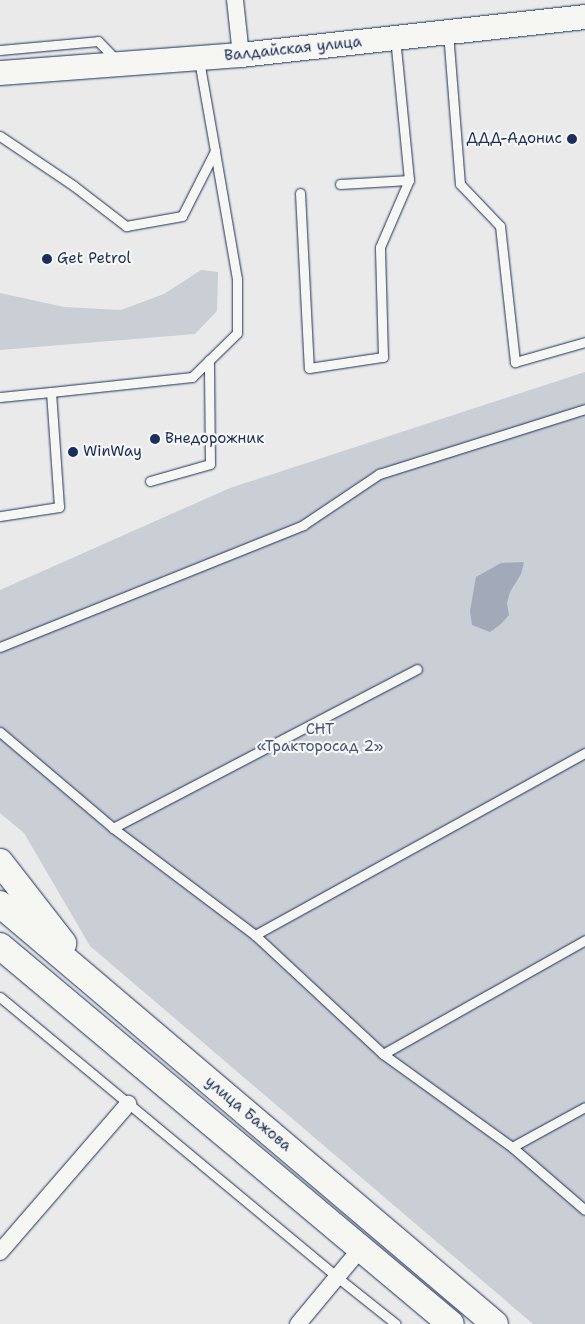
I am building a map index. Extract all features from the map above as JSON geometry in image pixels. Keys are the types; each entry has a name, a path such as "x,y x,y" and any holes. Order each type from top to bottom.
{"main road":[{"path":"0,862 107,995"},
{"name":"улица Бажова","path":"0,904 495,1324"},
{"name":"улица Бажова","path":"0,946 451,1324"}],"street":[{"path":"235,0 241,55"},
{"name":"Валдайская улица","path":"0,73 241,55 585,17"},
{"path":"0,1252 128,1104"},
{"path":"298,1324 361,1248"}],"lane":[{"path":"448,32 460,184 500,226 515,362 585,342"},
{"path":"300,193 308,368 383,357 380,247 409,180 395,38"},
{"path":"0,50 98,40 120,64"},
{"path":"0,397 192,377 237,334 237,279 199,58"},
{"path":"0,136 74,186 126,226 182,216 214,151"},
{"path":"340,184 409,180"},
{"path":"150,481 210,464 209,360"},
{"path":"0,516 59,507 51,392"},
{"path":"0,647 303,525 379,474 585,409"},
{"path":"113,828 417,669"},
{"path":"0,732 113,828 255,936 383,1054 512,1147 585,1210"},
{"path":"255,936 585,753"},
{"path":"383,1054 585,940"},
{"path":"0,997 396,1324"},
{"path":"512,1147 585,1107"}],"green space":[{"path":"201,270 218,272 217,311 195,334 0,350 0,293 64,307 121,310 164,294"},
{"name":"СНТ «Тракторосад 2»","path":"585,372 585,1324 533,1324 90,946 24,833 0,813 0,590 230,488"}],"water":[{"path":"524,562 521,574 510,592 507,603 509,615 490,632 472,625 470,611 476,577 501,563"}],"place":[{"name":"ДДД-Адонис","path":"572,139"},
{"name":"Get Petrol","path":"47,259"},
{"name":"Внедорожник","path":"155,439"},
{"name":"WinWay","path":"73,452"}]}
